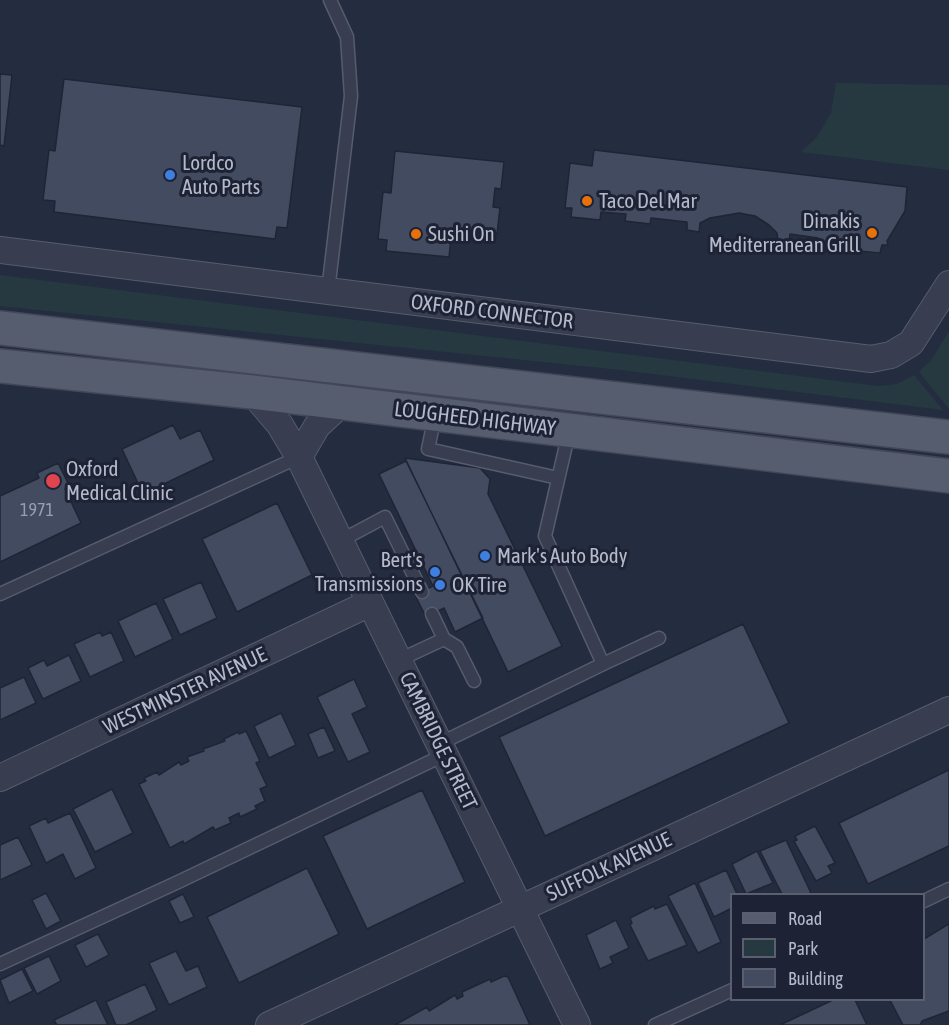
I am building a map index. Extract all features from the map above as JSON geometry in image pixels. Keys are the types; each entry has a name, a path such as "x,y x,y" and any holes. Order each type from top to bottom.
{"main road":[{"name":"LOUGHEED HIGHWAY","path":"0,328 949,437"},
{"name":"LOUGHEED HIGHWAY","path":"0,366 252,392 949,476"}],"street":[{"name":"OXFORD CONNECTOR","path":"0,250 871,358 891,356 911,343 949,284"},
{"name":"CAMBRIDGE STREET","path":"252,392 280,425 299,457 577,1025"},
{"path":"299,457 317,426 342,403"},
{"name":"WESTMINSTER AVENUE","path":"0,778 370,603"},
{"name":"SUFFOLK AVENUE","path":"269,1025 949,710"}],"lane":[{"path":"328,291 351,96 347,37 330,0"},
{"path":"436,414 428,449 558,478"},
{"path":"569,430 545,536 603,664"},
{"path":"0,594 299,457"},
{"path":"340,541 385,517 422,592"},
{"path":"432,614 444,639 457,647 474,681"},
{"path":"0,963 176,883 442,749 603,664 659,638"},
{"path":"399,660 444,639"},
{"path":"925,901 949,889"},
{"path":"655,1025 730,991"}],"green space":[{"path":"836,83 949,85 949,170 801,152 817,137 831,113"},
{"path":"0,275 878,386 897,384 914,375 943,410 621,370 0,306"},
{"path":"949,331 949,409 919,372 932,359"}],"building":[{"path":"0,74 12,75 4,146 0,145"},
{"name":"Lordco Auto Parts","path":"64,79 302,107 287,228 277,227 275,239 54,212 55,201 43,200 49,150 55,151"},
{"path":"594,150 907,187 905,211 887,241 888,245 882,245 880,253 858,251 858,243 839,240 839,245 817,244 818,238 790,234 789,242 778,241 777,233 769,225 755,216 739,213 710,218 700,223 699,232 687,230 687,222 651,218 650,224 625,221 626,214 601,212 600,220 571,217 572,208 565,208 570,163 592,166"},
{"path":"395,151 504,162 501,189 495,188 493,207 500,208 497,234 452,229 449,257 386,251 387,240 378,239 383,192 391,193"},
{"path":"173,425 180,439 200,430 214,460 143,494 122,449"},
{"name":"Mark's Auto Body","path":"405,458 480,468 490,479 488,494 562,646 508,672"},
{"path":"406,461 483,618 455,632 444,608 426,617 415,595 433,586 379,474"},
{"path":"58,463 70,487 65,489 81,523 0,562 0,496 39,478 37,473"},
{"path":"277,503 312,575 237,612 202,539"},
{"path":"201,582 217,618 180,635 163,599"},
{"path":"156,603 173,639 135,657 118,621"},
{"path":"743,624 789,723 545,836 499,737"},
{"path":"100,632 102,636 111,632 124,661 90,677 74,644"},
{"path":"69,655 81,681 43,699 28,668 44,660 47,666"},
{"path":"24,677 36,703 0,720 0,688"},
{"path":"354,679 367,707 352,714 370,752 348,762 317,697"},
{"path":"281,713 296,745 269,758 254,726"},
{"path":"324,727 335,751 318,758 308,734"},
{"path":"246,731 260,761 256,763 267,786 260,789 265,801 255,806 257,809 240,817 239,813 229,818 231,823 215,830 213,827 184,844 183,841 170,848 139,784 146,781 144,778 157,772 159,775 179,762 181,765 189,761 187,757 225,741 224,739 238,732 239,734"},
{"path":"949,770 949,846 868,884 839,823"},
{"path":"112,789 133,833 95,852 73,809"},
{"path":"422,790 465,882 367,929 323,836"},
{"path":"70,813 96,868 75,879 63,854 46,863 29,826 46,818 48,823"},
{"path":"815,826 835,863 828,866 832,873 816,881 794,841 797,840 795,836"},
{"path":"18,837 32,865 0,880 0,845"},
{"path":"786,840 811,893 781,893 760,851"},
{"path":"757,851 773,883 746,893 732,864"},
{"path":"307,868 339,934 239,983 207,917"},
{"path":"726,870 737,893 730,893 730,909 714,917 698,883"},
{"path":"695,883 721,942 698,953 668,896"},
{"path":"46,893 61,921 46,929 32,900"},
{"path":"183,894 194,917 180,923 169,901"},
{"path":"667,904 687,945 648,961 630,925 632,923 630,918 654,906 655,909"},
{"path":"616,920 629,948 610,957 613,963 600,969 586,935"},
{"path":"949,924 949,1011 922,1021 920,1025 903,1025 891,1001 925,1001 925,938"},
{"path":"98,934 109,955 86,967 75,945"},
{"path":"176,951 186,971 198,966 207,987 169,1005 149,963"},
{"path":"49,956 61,981 37,994 24,968"},
{"path":"22,969 33,991 9,1003 0,980"},
{"path":"504,976 508,977 530,1025 395,1025 427,1007 429,1011 455,995 457,999 463,996 462,992 490,979 491,982"},
{"path":"145,984 157,1010 126,1025 116,1025 106,1002"},
{"path":"96,1000 108,1025 57,1025 54,1020"},
{"path":"831,1001 855,1001 867,1025 780,1025"}],"place":[{"name":"Lordco Auto Parts","path":"170,175"},
{"name":"Taco Del Mar","path":"587,201"},
{"name":"Dinakis Mediterranean Grill","path":"872,233"},
{"name":"Sushi On","path":"416,234"},
{"name":"Oxford Medical Clinic","path":"53,481"},
{"name":"Mark's Auto Body","path":"485,556"},
{"name":"Bert's Transmissions","path":"435,572"},
{"name":"OK Tire","path":"440,585"}]}
